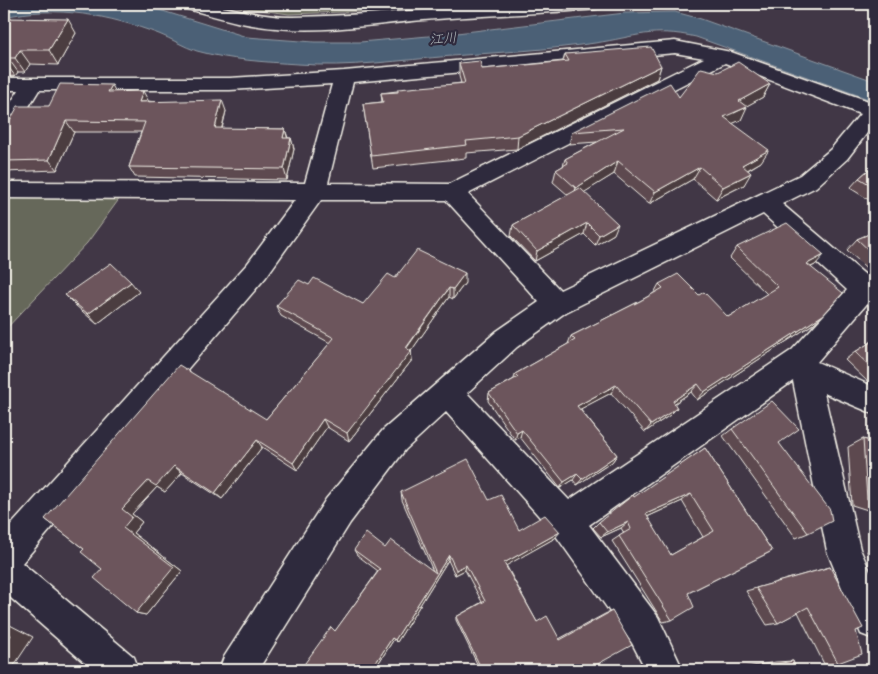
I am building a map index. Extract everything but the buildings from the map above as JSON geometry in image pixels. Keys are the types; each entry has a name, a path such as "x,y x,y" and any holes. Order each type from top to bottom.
{"street":[{"path":"190,4 235,16 277,23 328,22 454,12 526,10 595,4"},
{"path":"4,84 230,84 344,77 675,47 724,56 874,111 838,154 814,175 765,202 557,304 507,339 394,440 338,511 237,670"},
{"path":"4,190 452,192 724,56"},
{"path":"4,558 258,270 314,192 344,77"},
{"path":"4,129 32,84"},
{"path":"452,192 557,304"},
{"path":"566,521 804,365 869,288 765,202"},
{"path":"804,365 874,401"},
{"path":"804,365 844,551 874,621"},
{"path":"447,392 566,521 645,630 665,670"},
{"path":"4,570 121,670"}],"green space":[{"path":"217,4 471,4 447,8 289,14"},
{"path":"4,198 120,198 87,243 4,331"}],"water":[{"name":"江川","path":"4,4 140,4 247,37 314,42 360,42 440,35 625,13 675,12 701,19 874,81 874,101 696,37 681,34 644,34 595,43 542,49 375,63 317,65 222,57 192,49 140,27 83,14 44,12 4,17"}]}
